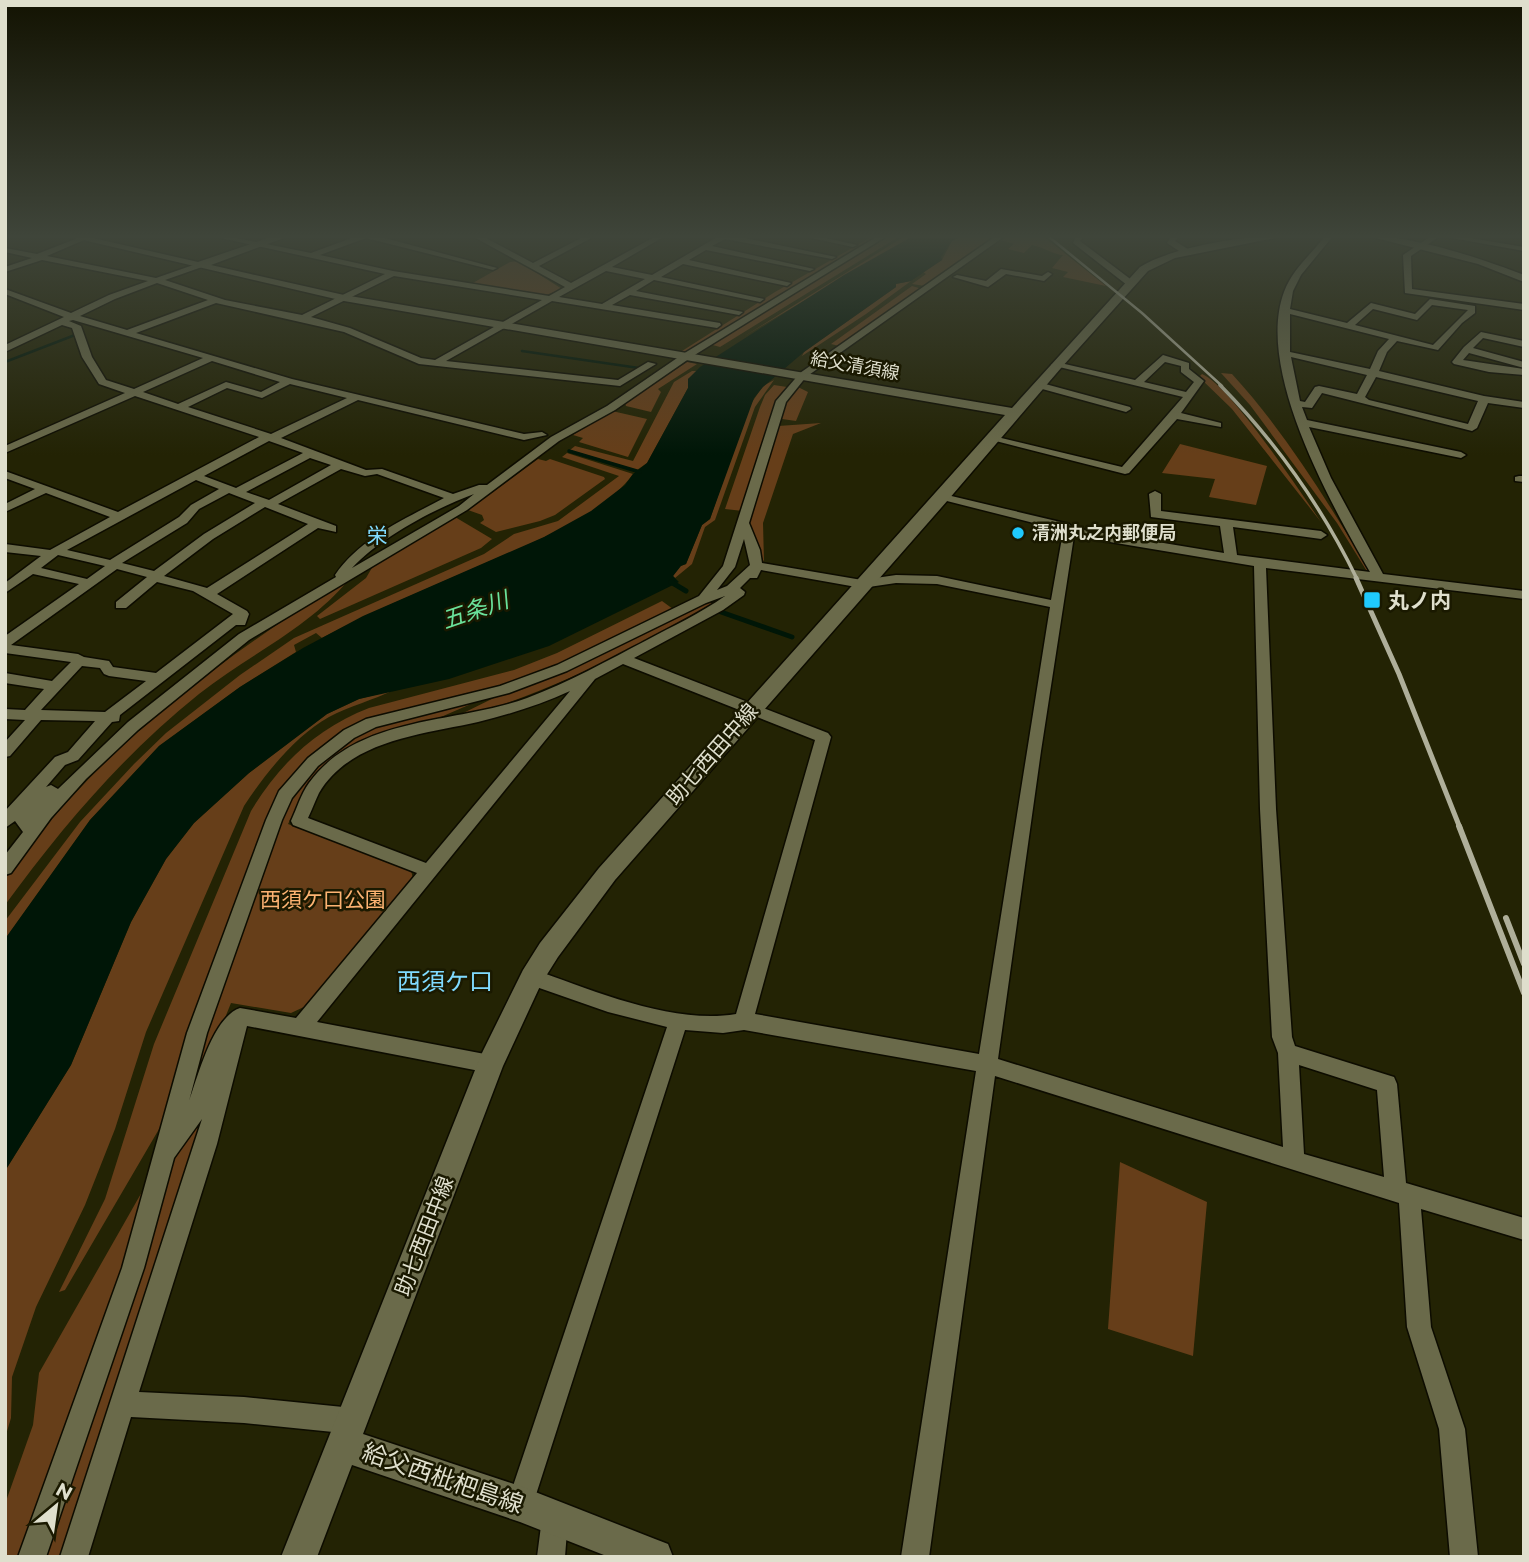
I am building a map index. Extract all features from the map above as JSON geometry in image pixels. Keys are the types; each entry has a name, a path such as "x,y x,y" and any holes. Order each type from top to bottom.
{"main road":[{"name":"給父清須線","path":"409,309 1015,412"},
{"name":"助七西田中線","path":"348,1433 490,1064 532,977 549,950 607,874 1107,309"},
{"name":"給父西枇杷島線","path":"299,1557 348,1433 655,1557"}],"street":[{"path":"52,309 289,381 524,437 542,435 611,408"},
{"path":"5,349 87,309"},
{"path":"127,333 191,309"},
{"path":"258,309 347,330 419,361 620,383 651,364"},
{"path":"303,318 322,309"},
{"path":"436,363 533,309"},
{"path":"615,309 717,325"},
{"path":"722,309 739,312"},
{"path":"692,341 744,309"},
{"path":"6,867 32,831 80,775 133,726 244,637 463,509 555,439 611,408 765,309"},
{"path":"701,600 729,567 781,401 800,374 895,309"},
{"path":"1349,326 1368,309"},
{"path":"1383,309 1417,317 1424,309"},
{"path":"1378,576 1322,470 1297,403 1284,353 1283,331 1287,311 1435,348 1472,309"},
{"path":"60,321 76,326 87,357 102,382 308,450 309,454 340,465 365,473 378,471 453,498"},
{"path":"1523,365 1489,369 1457,362 1481,335 1524,344"},
{"path":"1360,398 1383,351 1395,338"},
{"path":"1467,349 1523,365"},
{"path":"1284,353 1484,399 1524,405"},
{"path":"5,450 212,358"},
{"path":"993,439 1125,471 1175,415 1199,381 1184,370 1186,365 1163,358 1138,383"},
{"path":"1056,365 1188,394"},
{"path":"178,408 226,385 262,395 289,381"},
{"path":"1038,385 1126,409"},
{"path":"1297,403 1308,406 1319,388 1472,428 1484,399"},
{"path":"5,589 54,553 195,476 355,398"},
{"path":"1175,415 1217,425"},
{"path":"1304,423 1461,455"},
{"path":"523,462 542,435"},
{"path":"5,643 114,565 183,520 195,507 309,454"},
{"path":"121,605 154,576 237,517 340,465"},
{"path":"5,474 120,517"},
{"path":"195,476 332,529"},
{"path":"340,579 344,568 374,544 453,498 503,479"},
{"path":"5,509 45,489"},
{"path":"1155,494 1155,514 1321,535"},
{"path":"943,497 1065,527 1069,531 1260,563 1524,595"},
{"path":"392,533 463,509"},
{"path":"1226,523 1231,558"},
{"path":"207,594 316,524"},
{"path":"429,871 299,821 316,785 355,751 379,739 529,703 623,659 727,601 748,585 758,566 743,524"},
{"path":"915,1557 1033,751 1069,531"},
{"path":"356,538 374,544"},
{"path":"5,548 54,553 114,565 198,588 242,614"},
{"path":"1260,563 1268,809 1282,1037 1288,1053 1294,1161"},
{"path":"422,729 504,690 562,668 701,600 732,589 751,569 758,566 862,584 919,578 1057,604"},
{"path":"30,570 90,583"},
{"path":"242,614 240,624 244,637"},
{"path":"7,818 60,761 73,756 107,718 242,614"},
{"path":"5,649 78,658 79,662"},
{"path":"5,714 107,718 127,714 205,659 230,650"},
{"path":"623,659 823,737 744,1021"},
{"path":"79,662 104,664 109,671 158,678"},
{"path":"5,752 32,715 79,662"},
{"path":"300,1028 590,676"},
{"path":"5,678 56,686"},
{"path":"32,1557 133,1268 197,1032 285,795 313,762 349,734 371,723 504,690"},
{"path":"32,831 23,821 110,727 107,718"},
{"path":"532,977 611,1006 679,1020 731,1026 744,1021 912,1049 989,1065 1294,1161 1403,1191 1524,1229"},
{"path":"162,1161 195,1112 221,1041 240,1016"},
{"path":"240,1016 490,1064"},
{"path":"74,1557 206,1144 240,1016"},
{"path":"520,1504 679,1020"},
{"path":"1288,1053 1387,1084 1419,1327 1452,1429 1464,1557"},
{"path":"124,1404 244,1410 348,1433"},
{"path":"551,1557 555,1518"}],"green space":[{"path":"748,309 759,309 688,352 682,351"},
{"path":"767,309 782,309 720,347 709,344"},
{"path":"788,309 790,309 743,337"},
{"path":"865,309 873,309 802,356"},
{"path":"880,309 893,309 839,346 831,344"},
{"path":"687,362 697,364 658,389 661,392 651,412 626,406 625,403"},
{"path":"692,371 698,371 688,379 688,388 647,463 637,470 570,450 575,446 633,461 674,382"},
{"path":"1221,373 1232,374 1288,444 1369,570 1368,573 1337,523 1250,405"},
{"path":"1202,374 1229,397 1246,418 1321,522 1232,409 1199,377"},
{"path":"774,380 755,407 715,520 705,527 692,564 675,578 673,576 680,566 686,564 702,525 710,519 748,408 763,386"},
{"path":"774,385 787,387 776,402 743,511 725,509 760,407 765,395"},
{"path":"798,387 808,392 796,421 782,419 790,394"},
{"path":"612,411 647,419 628,457 579,442 583,438 573,435"},
{"path":"821,423 793,434 763,523 764,562 748,525 778,426"},
{"path":"1180,444 1267,466 1256,505 1209,497 1215,479 1162,473"},
{"path":"567,453 633,474 604,503 566,526 322,638 316,633 294,645 296,652 240,687 159,746 90,820 5,939 5,921 80,822 166,733 240,675 294,638 484,554 514,534 558,521 619,476 562,457"},
{"path":"538,459 550,459 605,479 555,515 496,532 480,523 484,520 482,515 468,510"},
{"path":"455,517 492,539 481,548 320,619 317,616 366,578 373,566"},
{"path":"350,578 334,596 298,626 218,680 171,717 119,767 71,820 5,905 5,881 12,867 74,794 109,759 185,692 266,632"},
{"path":"732,592 672,629 588,670 518,699 445,722 508,691 562,673 696,606"},
{"path":"662,601 673,609 563,662 508,684 371,719 308,760 190,1030 162,1124 65,1290 59,1292 105,1199 154,1044 251,811 287,763 316,737 350,716 369,708 514,670 557,653"},
{"path":"394,690 337,713 316,725 281,757 244,806 146,1032 115,1129 85,1205 36,1307 12,1377 11,1418 5,1438 5,1171 71,1065 131,922 166,859 194,823 249,773 327,714 359,699"},
{"name":"西須ケ口公園","path":"471,704 427,723 393,730 308,785 288,824 411,870 413,879 306,1006 291,1013 231,1003 184,1120 177,1131 206,1035 278,821 296,793 329,755 372,728 395,720"},
{"path":"204,1111 156,1276 61,1557 45,1557 143,1267 173,1162"},
{"path":"1120,1162 1207,1202 1193,1356 1108,1329"},
{"path":"151,1176 26,1539 18,1557 5,1557 5,1504 33,1425 39,1373"}],"water":[{"name":"五条川","path":"791,309 865,309 804,352 754,398 710,519 702,525 686,564 673,576 679,582 549,646 449,679 359,699 327,714 249,773 194,823 166,859 131,922 71,1065 5,1171 5,939 90,820 159,746 240,687 303,648 363,616 544,537 591,511 625,485 633,474 647,463 688,388 688,379 700,367"}],"waterway":[{"path":"5,362 75,335"},
{"path":"522,351 639,368"},
{"path":"569,451 640,472"},
{"path":"671,582 686,591"},
{"path":"721,612 792,637"}],"railway":[{"path":"1137,309 1222,386"},
{"path":"1220,385 1260,429 1296,476 1329,526 1357,579"},
{"path":"1356,578 1399,674 1460,828"},
{"path":"1459,826 1524,993"},
{"path":"1506,918 1524,964"}],"place":[{"name":"清洲丸之内郵便局","path":"1018,533"},
{"name":"丸ノ内","path":"1372,600"}],"district":[{"name":"栄","path":"377,535"},
{"name":"西須ケ口","path":"445,981"}]}
